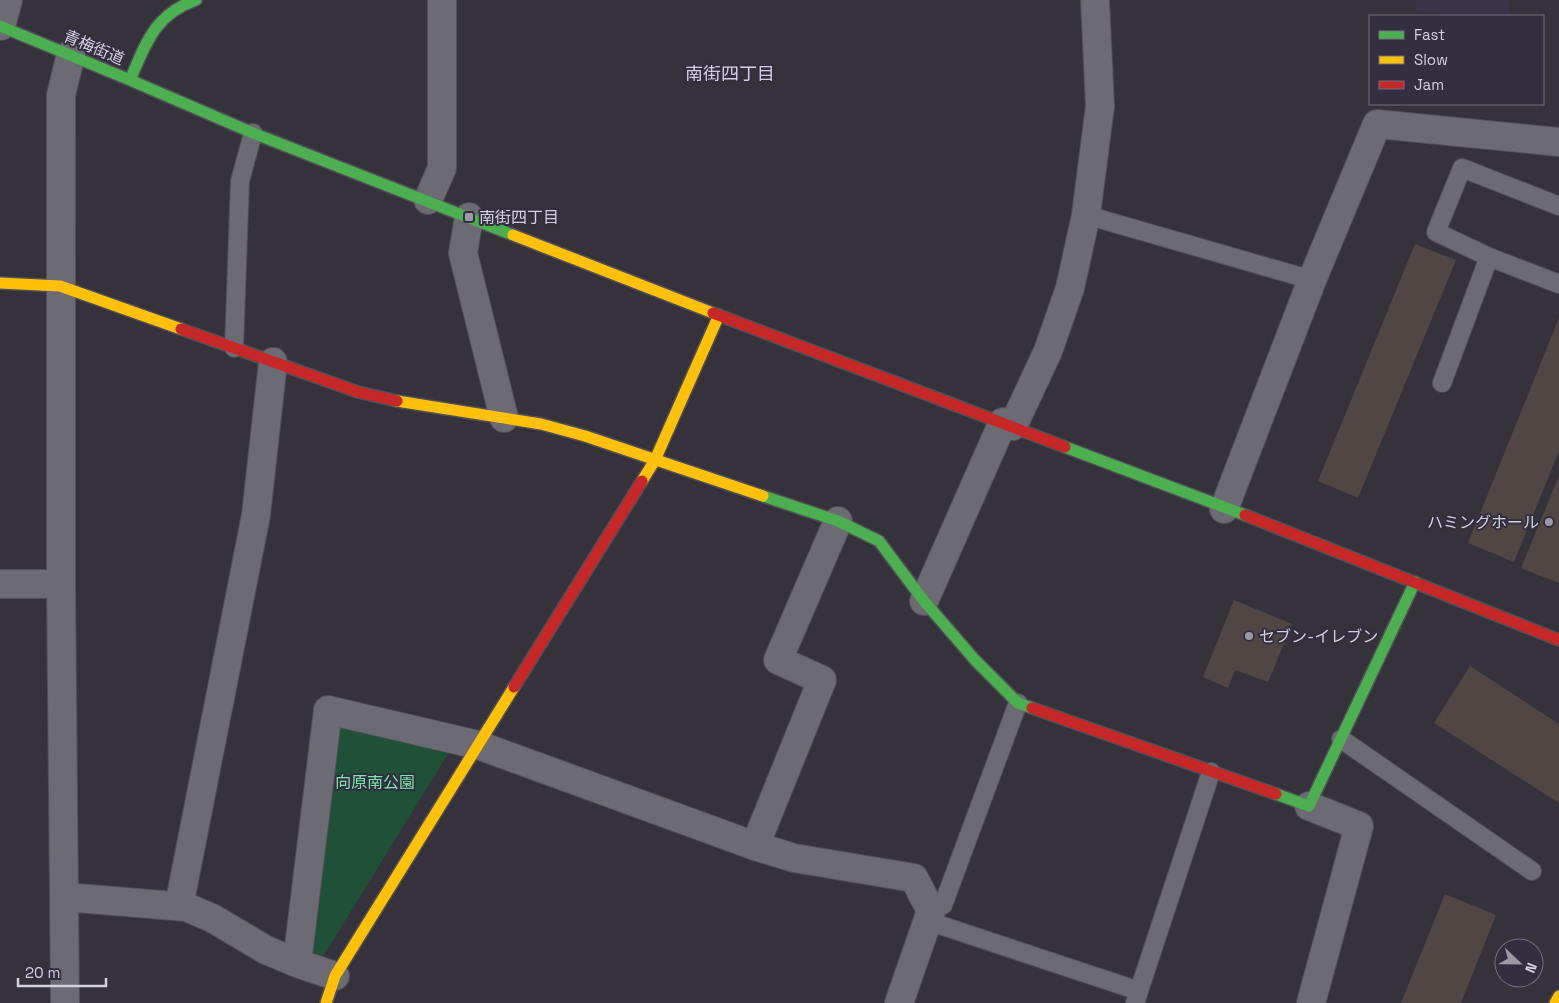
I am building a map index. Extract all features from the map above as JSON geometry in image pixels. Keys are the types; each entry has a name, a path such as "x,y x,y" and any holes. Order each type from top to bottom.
{"street":[{"path":"1,26 8,0"},
{"name":"青梅街道","path":"1,26 130,80 157,23 170,11 196,0"},
{"path":"428,200 442,168 442,0"},
{"path":"924,601 1008,424 1048,350 1070,288 1086,215 1100,106 1095,0"},
{"path":"65,1003 61,584 61,95 71,54"},
{"path":"130,80 253,133 719,315 1008,424 1415,582 1559,640"},
{"path":"1224,509 1312,280 1377,124 1559,142"},
{"path":"470,217 463,253 504,418"},
{"path":"0,283 60,286 377,397 541,424 585,436 838,521 879,541 924,601 975,660 1018,703 1309,806 1359,826 1311,1003"},
{"path":"326,1003 335,976 655,460 719,315"},
{"path":"179,906 256,516 273,362"},
{"path":"755,846 822,680 778,660 838,521"},
{"path":"1309,806 1415,582"},
{"path":"0,584 61,584"},
{"path":"297,963 328,710 478,746 755,846 794,858 914,878 930,916 899,1003"},
{"path":"65,897 186,907 212,918 266,950 335,976"},
{"path":"1555,1003 1559,996"}],"lane":[{"path":"234,348 240,181 253,133"},
{"path":"1559,206 1462,168 1436,232 1489,257 1559,284"},
{"path":"1086,215 1312,280"},
{"path":"1442,383 1489,257"},
{"path":"1018,703 943,905 930,916 1137,997 1211,772"},
{"path":"1341,739 1532,871"}],"shaded area":[{"path":"1416,0 1509,0 1509,15 1440,15 1439,12 1416,11"}],"green space":[{"name":"向原南公園","path":"334,723 449,752 324,955 306,951"}],"building":[{"path":"1415,244 1456,260 1358,498 1318,481"},
{"path":"1559,318 1559,451 1514,562 1468,543"},
{"name":"ハミングホール","path":"1559,476 1559,583 1521,568"},
{"path":"1234,600 1292,624 1268,682 1235,670 1228,688 1203,677"},
{"path":"1470,666 1559,724 1559,803 1434,723"},
{"path":"1445,894 1496,915 1461,1003 1401,1003"}],"traffic: fast":[{"path":"0,26 130,80 147,42 161,22 182,6 196,0"},
{"path":"130,80 253,133 513,235"},
{"path":"1065,447 1245,515"},
{"path":"763,496 838,521 879,541 924,601 975,660 1018,703 1032,708"},
{"path":"1276,794 1309,806 1415,582"}],"traffic: slow":[{"path":"513,235 713,313"},
{"path":"0,283 60,286 181,329"},
{"path":"642,481 655,460 719,315"},
{"path":"397,401 541,424 585,436 763,496"},
{"path":"326,1003 335,976 514,687"},
{"path":"1555,1003 1559,996"}],"traffic: jam":[{"path":"713,313 1065,447"},
{"path":"181,329 358,392 397,401"},
{"path":"514,687 642,481"},
{"path":"1245,515 1559,640"},
{"path":"1032,708 1276,794"}],"place":[{"name":"南街四丁目","path":"469,217"},
{"name":"ハミングホール","path":"1549,522"},
{"name":"セブン-イレブン","path":"1249,636"}],"district":[{"name":"南街四丁目","path":"730,74"}]}
